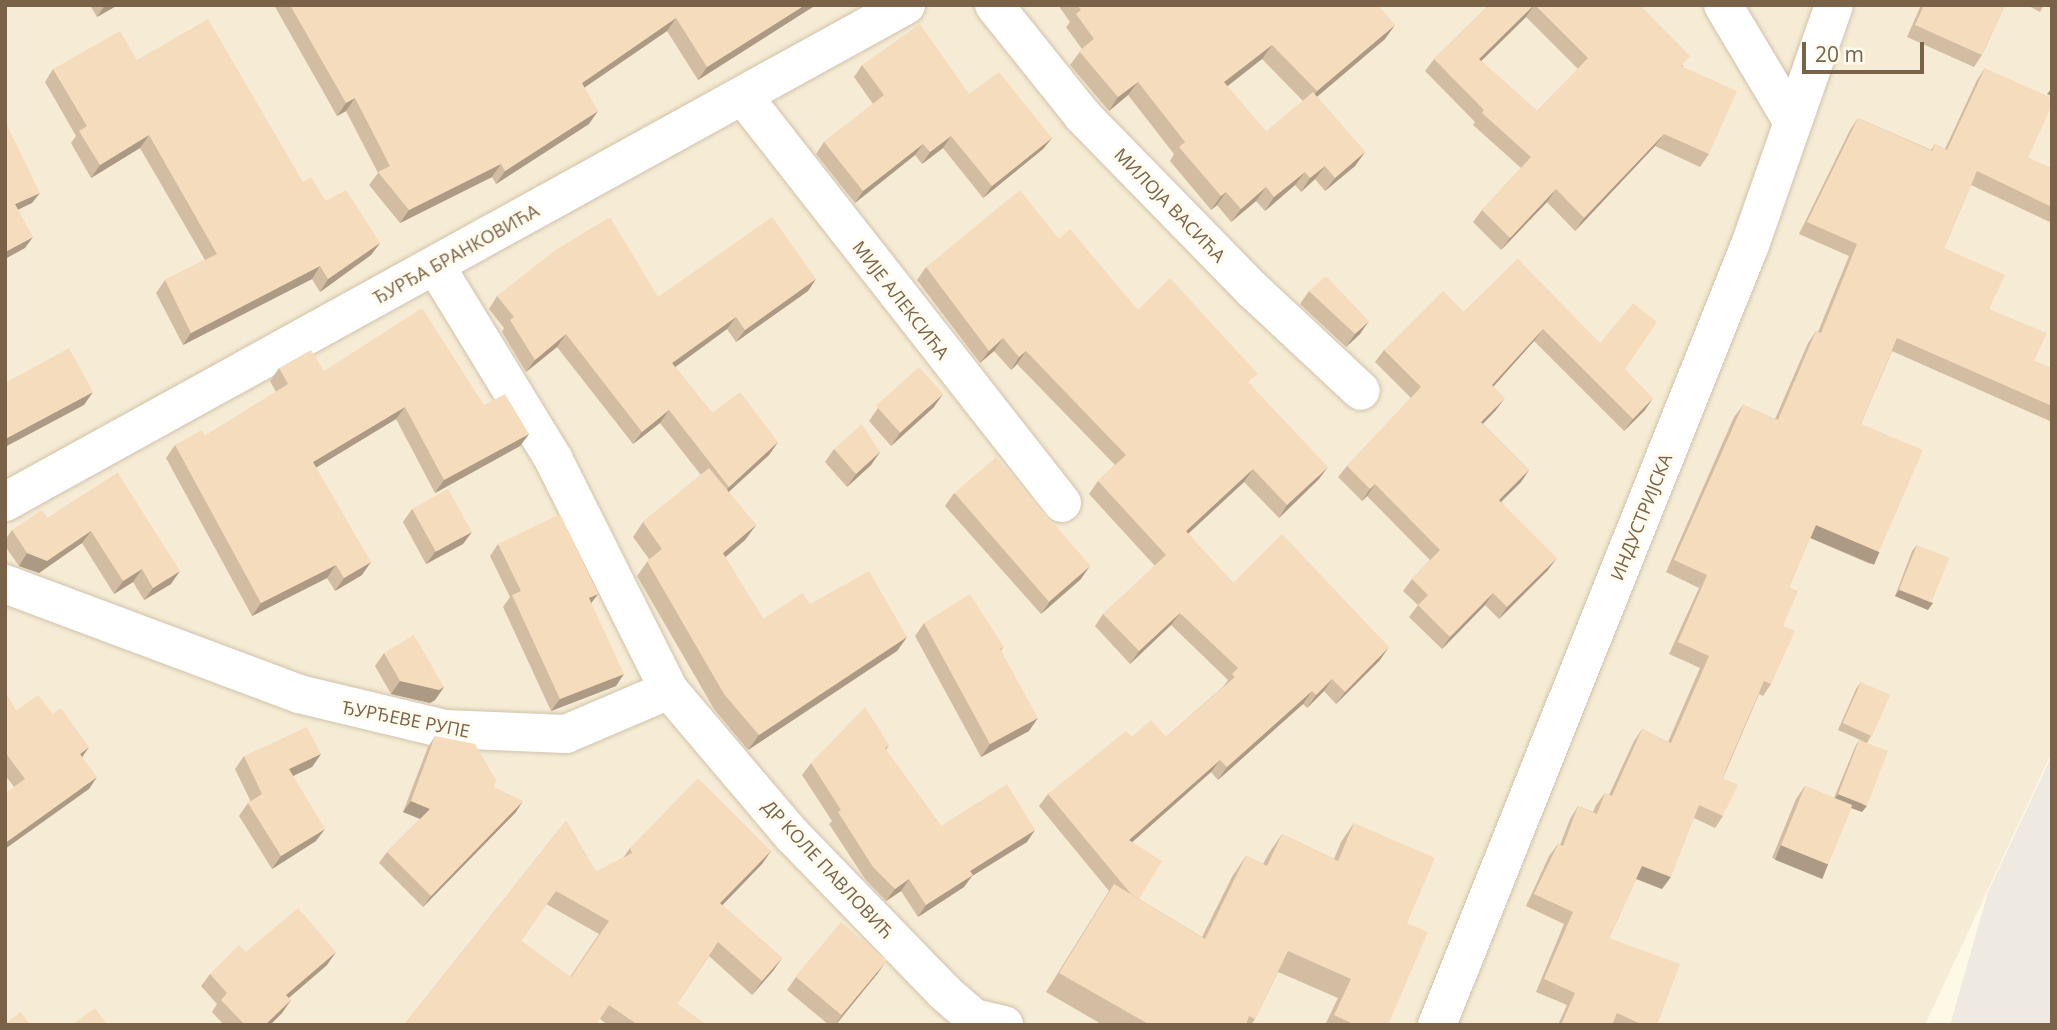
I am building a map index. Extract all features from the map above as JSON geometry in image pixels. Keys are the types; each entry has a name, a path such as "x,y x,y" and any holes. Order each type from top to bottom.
{"street":[{"name":"ЂУРЂА БРАНКОВИЋА","path":"5,502 906,5"},
{"name":"МИЛОЈА ВАСИЋА","path":"994,5 1082,115 1254,291 1361,391"},
{"path":"1723,5 1791,119"},
{"name":"ИНДУСТРИЈСКА","path":"1437,1025 1750,245 1791,119 1834,5"},
{"name":"МИЈЕ АЛЕКСИЋА","path":"743,96 1062,503"},
{"path":"435,265 554,460 669,690"},
{"name":"ЂУРЂЕВЕ РУПЕ","path":"5,584 299,694 445,729 566,734 669,690"},
{"name":"ДР КОЛЕ ПАВЛОВИЋ","path":"669,690 793,836 944,992 974,1018 1004,1025"}],"shaded area":[{"path":"5,5 2052,5 2052,752 1925,1025 5,1025"},
{"path":"2052,755 2052,1025 1950,1025 1988,892"}],"building":[{"path":"290,5 805,5 707,67 676,18 582,83 598,111 505,171 501,164 409,210 378,172 390,166 355,98 346,103"},
{"path":"1077,5 1378,5 1395,25 1317,91 1272,45 1224,82 1266,132 1313,92 1365,152 1335,178 1325,166 1310,178 1305,172 1274,197 1266,187 1241,209 1226,192 1221,196 1179,147 1185,142 1138,82 1118,97 1079,51 1094,39 1076,14 1081,10"},
{"path":"1489,5 1534,5 1479,59 1537,111 1588,58 1535,5 1640,5 1690,56 1681,66 1737,91 1709,154 1664,134 1584,218 1556,189 1510,238 1482,210 1531,157 1482,113 1484,110 1434,59"},
{"path":"1924,5 2005,5 1982,55 1915,25"},
{"path":"208,19 303,182 311,177 326,201 346,190 380,243 328,279 320,266 191,333 165,280 217,254 149,135 100,165 79,131 87,126 53,69 120,31 137,60"},
{"path":"920,24 969,94 999,72 1052,138 992,186 951,136 930,152 923,144 863,191 824,142 884,95 862,65"},
{"path":"1985,68 2052,98 2052,105 2028,158 2052,169 2052,207 1977,171 1944,248 2005,275 1989,309 2047,333 2034,361 2052,369 2052,406 1897,338 1861,424 1923,450 1879,552 1816,525 1789,587 1798,591 1783,626 1795,631 1771,684 1764,681 1726,769 1723,778 1738,785 1723,816 1699,805 1671,877 1642,866 1609,938 1680,964 1657,1025 1643,1025 1617,1013 1612,1025 1561,1025 1575,993 1544,979 1573,912 1534,894 1558,844 1563,846 1578,806 1597,814 1605,793 1612,796 1642,729 1671,743 1709,656 1678,642 1707,575 1674,560 1743,405 1778,420 1816,331 1821,333 1857,244 1807,222 1858,118 1932,151 1935,144 1947,150"},
{"path":"5,121 40,193 15,204 33,237 5,252"},
{"path":"1020,190 1059,239 1070,229 1138,310 1170,278 1258,374 1248,382 1328,467 1287,505 1253,469 1186,531 1233,583 1282,534 1389,647 1345,692 1332,679 1316,695 1312,691 1227,767 1220,760 1129,840 1162,861 1139,899 1131,894 1048,794 1126,731 1132,737 1151,720 1166,737 1235,677 1232,674 1238,668 1180,613 1139,651 1103,614 1166,555 1098,481 1126,455 1026,351 1019,357 1003,338 989,351 926,267"},
{"path":"610,217 658,297 772,217 816,279 745,330 736,317 672,363 712,413 740,392 778,442 729,487 669,410 642,432 566,334 535,360 510,320 514,317 497,296 554,251"},
{"path":"1518,259 1600,343 1633,303 1657,322 1625,369 1653,398 1633,419 1543,329 1492,385 1505,398 1481,422 1529,470 1499,500 1557,558 1507,607 1493,593 1450,637 1418,605 1428,595 1412,579 1440,550 1375,484 1370,489 1347,466 1421,387 1384,350 1443,291 1464,312"},
{"path":"1326,276 1369,321 1355,334 1309,291"},
{"path":"422,308 484,405 505,394 529,434 444,480 405,407 313,462 371,562 344,578 336,565 261,603 175,445 202,430 205,436 288,384 279,368 311,350 324,371"},
{"path":"69,348 93,392 5,439 5,383"},
{"path":"919,367 943,394 900,433 876,406"},
{"path":"862,424 880,452 856,474 834,449"},
{"path":"996,457 1090,566 1049,602 954,493"},
{"path":"709,468 756,525 723,553 763,619 802,593 810,604 869,571 907,637 759,735 724,694 647,561 662,549 643,522"},
{"path":"118,473 180,571 153,588 142,569 123,581 91,531 47,561 27,553 12,530 42,510 48,518"},
{"path":"448,489 472,532 436,552 412,509"},
{"path":"560,514 598,594 589,598 624,674 560,699 512,595 521,591 498,544"},
{"path":"1917,545 1949,558 1931,603 1899,590"},
{"path":"970,594 1004,647 1000,649 1038,718 990,744 924,623"},
{"path":"414,635 444,687 439,690 400,681 384,653"},
{"path":"1861,682 1890,695 1872,736 1843,723"},
{"path":"5,692 16,711 38,695 53,714 61,708 89,747 80,754 97,777 5,843 5,793 25,779 5,752"},
{"path":"865,707 889,745 885,748 941,826 1007,784 1035,830 970,871 973,875 926,905 909,879 895,889 873,867 811,763"},
{"path":"307,727 321,754 289,769 325,829 281,856 248,803 262,794 244,756"},
{"path":"435,736 475,744 496,780 494,787 523,801 431,896 387,852 430,809 411,801"},
{"path":"1859,740 1888,751 1867,805 1838,794"},
{"path":"698,778 771,851 720,903 782,958 762,981 718,942 677,1004 706,1025 638,1025 609,1005 596,1025 404,1025 566,821 596,872 632,853 630,848","holes":["556,891 609,921 571,977 521,941"]},
{"path":"1805,786 1852,805 1828,864 1781,845"},
{"path":"1354,823 1435,858 1407,923 1428,932 1388,1025 1355,1025 1334,1015 1351,979 1288,951 1255,1019 1249,1016 1246,1025 1150,1025 1059,973 1114,884 1205,939 1246,856 1267,866 1282,834 1338,861"},
{"path":"298,908 336,952 286,995 291,1000 265,1025 245,1025 221,1000 227,993 210,974 239,945 246,952"},
{"path":"841,922 887,961 841,1015 795,976"},
{"path":"95,1008 107,1025 72,1025"},
{"path":"21,1012 30,1025 5,1025 5,1024"}]}
